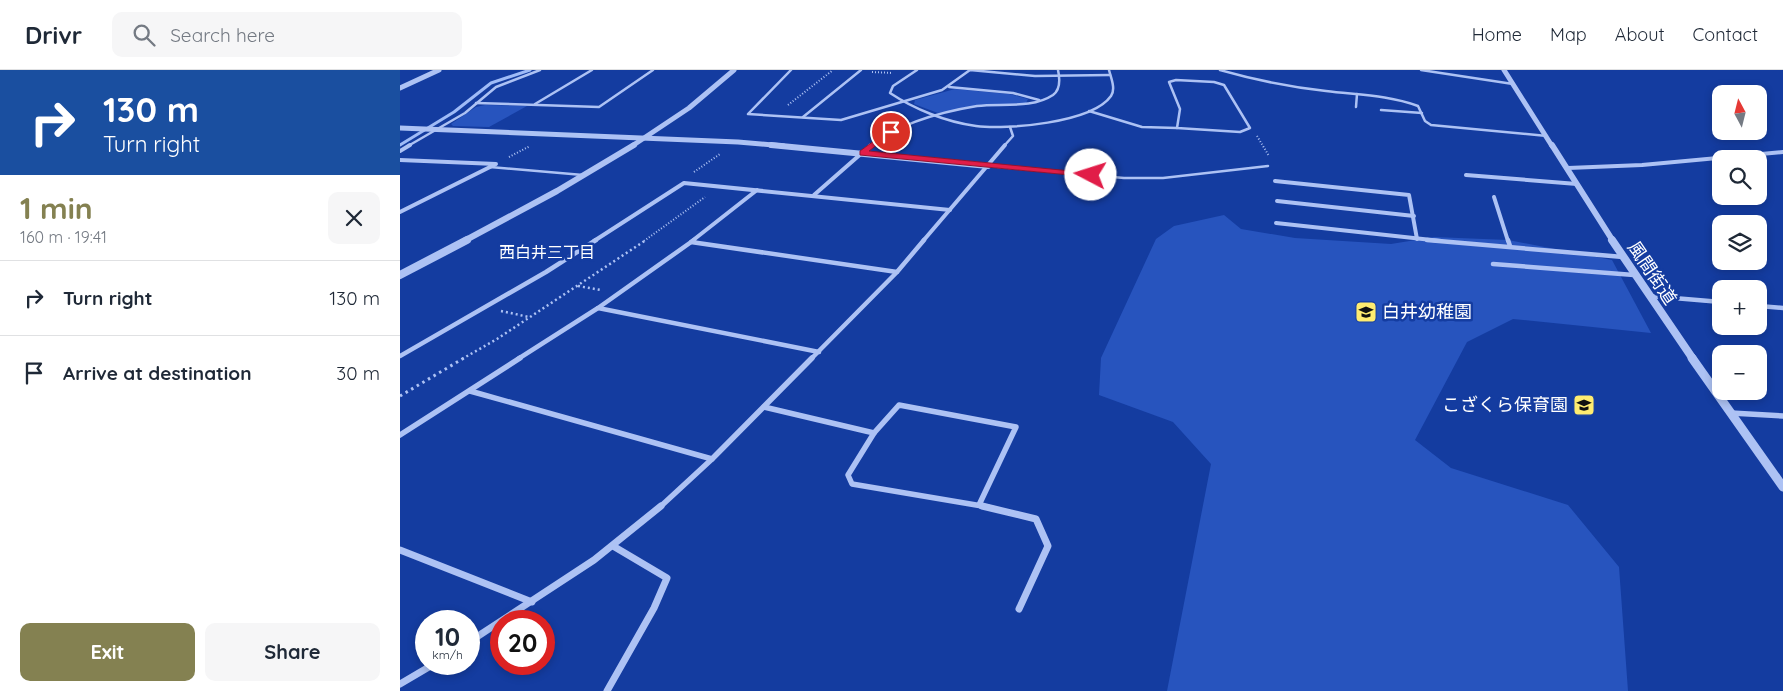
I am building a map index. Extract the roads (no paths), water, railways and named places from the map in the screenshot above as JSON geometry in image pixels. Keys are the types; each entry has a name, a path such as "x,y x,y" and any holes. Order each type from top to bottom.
{"street":[{"path":"400,88 439,70"},
{"path":"400,151 465,113 496,87 540,70"},
{"path":"534,105 592,70"},
{"path":"476,103 599,107 653,70"},
{"path":"400,275 518,214 586,175 647,137 734,70"},
{"path":"790,70 748,114 841,120 935,93 949,87 970,70 1035,76 1110,75"},
{"path":"917,70 890,89 890,93 905,102 974,126 1010,127 1037,124 1089,111 1111,96 1114,88 1109,70"},
{"path":"814,195 862,153 891,132 976,107 1024,104 1039,100 1058,91 1060,76 1058,70"},
{"path":"1220,70 1299,87 1410,102 1418,106 1425,121 1431,125 1547,136"},
{"path":"1421,70 1513,84"},
{"name":"風間街道","path":"1504,70 1568,168 1634,275 1783,487"},
{"path":"802,118 860,71"},
{"path":"1089,111 1142,127 1240,132 1250,128 1224,84 1176,80 1169,82 1180,109 1177,128"},
{"path":"949,87 1013,93 1039,100"},
{"path":"1356,107 1357,94"},
{"path":"1381,110 1422,113"},
{"path":"480,635 532,602 612,546 712,459 898,272 1013,136 1010,127"},
{"path":"400,128 738,142 988,166"},
{"path":"1568,168 1642,166 1783,152"},
{"path":"400,160 496,164 406,209 400,210"},
{"path":"1466,175 1577,184"},
{"path":"1275,181 1409,195 1417,239"},
{"path":"400,356 546,272 684,183 950,210"},
{"path":"400,435 619,294 691,242 757,190"},
{"path":"1494,197 1510,246"},
{"path":"1277,201 1414,216"},
{"path":"1276,223 1417,239 1623,257"},
{"path":"691,242 898,272"},
{"path":"1493,264 1634,275"},
{"path":"1649,296 1712,301"},
{"path":"1767,307 1783,308"},
{"path":"598,308 819,352"},
{"path":"470,391 712,459"},
{"path":"979,505 1016,427 899,404 874,433 848,475 852,484 979,505 1036,519 1048,546 1019,609"},
{"path":"764,407 874,433"},
{"path":"1731,413 1783,416"},
{"path":"607,691 654,608 667,578 612,546"},
{"path":"400,550 532,602"},
{"path":"400,684 415,675"}],"lane":[{"path":"988,166 1124,178 1163,178 1268,166"},
{"path":"490,167 586,175"}],"waterway":[{"path":"400,145 454,112 491,83 530,70"}],"place":[{"name":"白井幼稚園","path":"1366,312"},
{"name":"こざくら保育園","path":"1584,405"}],"district":[{"name":"西白井三丁目","path":"547,252"}]}
